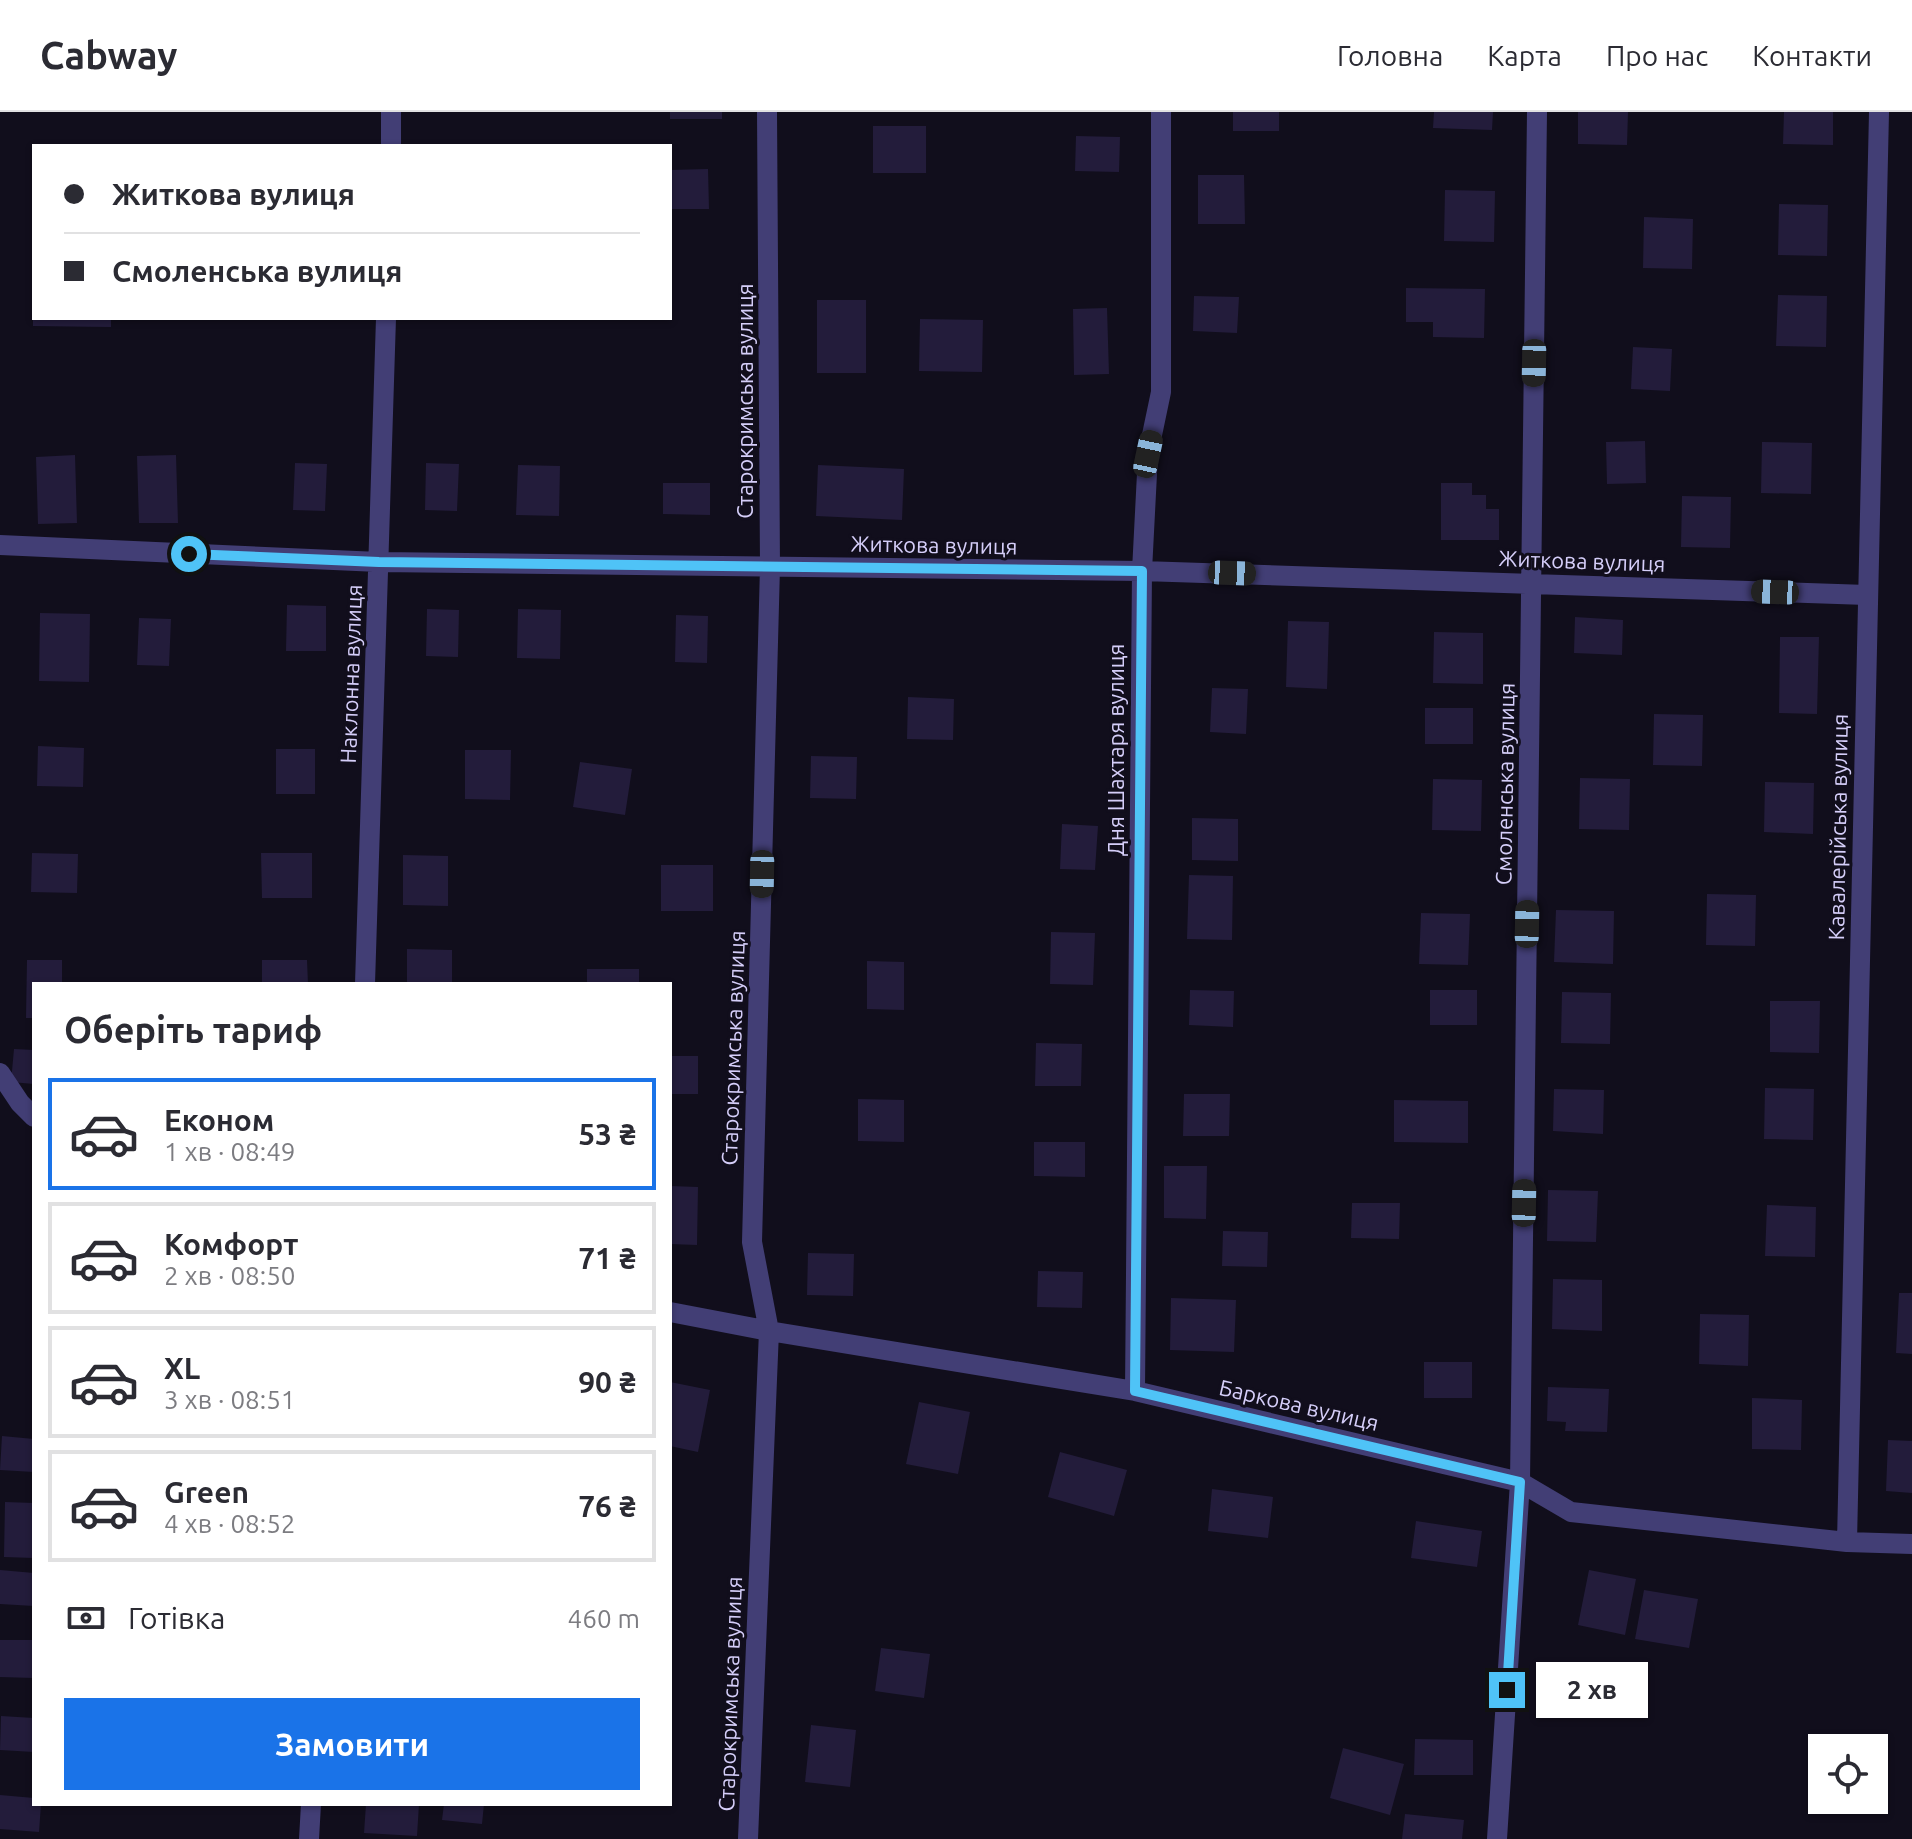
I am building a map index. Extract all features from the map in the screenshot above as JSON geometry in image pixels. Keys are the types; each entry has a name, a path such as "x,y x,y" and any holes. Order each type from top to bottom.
{"street":[{"path":"391,112 391,144"},
{"name":"Старокримська вулиця","path":"748,1839 769,1331 752,1242 770,567 767,112"},
{"name":"Дня Шахтаря вулиця","path":"1135,1391 1142,571 1148,454 1161,392 1161,112"},
{"name":"Смоленська вулиця","path":"1497,1839 1520,1482 1537,112"},
{"name":"Кавалерійська вулиця","path":"1847,1542 1879,112"},
{"name":"Наклонна вулиця","path":"365,982 386,320"},
{"name":"Житкова вулиця","path":"0,545 379,562 1142,571 1867,595"},
{"path":"0,1073 32,1115"},
{"name":"Баркова вулиця","path":"672,1312 1135,1391 1520,1482 1571,1512 1847,1542 1912,1544"},
{"path":"309,1839 311,1806"}],"building":[{"path":"670,112 722,112 722,119 670,119"},
{"path":"1233,112 1279,112 1279,131 1233,131"},
{"path":"1434,112 1493,112 1492,130 1433,128"},
{"path":"1578,112 1628,112 1627,145 1578,144"},
{"path":"1784,112 1833,112 1833,145 1783,144"},
{"path":"873,126 926,126 926,173 873,173"},
{"path":"1076,136 1120,137 1119,172 1075,171"},
{"path":"708,169 709,209 672,209 672,170"},
{"path":"1198,175 1244,175 1245,224 1198,224"},
{"path":"1445,190 1495,191 1494,242 1444,241"},
{"path":"1779,204 1828,205 1827,256 1778,255"},
{"path":"1644,217 1693,219 1692,269 1643,268"},
{"path":"1406,288 1485,289 1484,338 1433,337 1433,322 1406,322"},
{"path":"1778,295 1827,296 1826,347 1776,346"},
{"path":"1194,296 1239,297 1237,333 1193,331"},
{"path":"817,300 866,300 866,373 817,373"},
{"path":"1107,308 1109,374 1074,375 1073,309"},
{"path":"920,319 983,320 982,372 919,371"},
{"path":"33,320 111,320 111,327 33,326"},
{"path":"1633,347 1672,349 1670,391 1631,389"},
{"path":"1645,441 1646,483 1607,484 1606,442"},
{"path":"1762,442 1812,443 1811,494 1761,493"},
{"path":"75,455 77,523 38,524 36,457"},
{"path":"176,455 178,523 139,523 137,456"},
{"path":"295,463 327,464 325,511 293,510"},
{"path":"426,463 459,464 457,511 425,510"},
{"path":"518,465 560,466 559,516 516,515"},
{"path":"818,465 904,469 902,520 816,516"},
{"path":"663,483 710,483 710,515 663,514"},
{"path":"1441,483 1472,483 1472,495 1486,495 1486,509 1499,509 1499,540 1441,540"},
{"path":"1682,496 1731,497 1730,548 1681,547"},
{"path":"287,605 326,606 326,651 286,651"},
{"path":"427,609 459,610 458,657 426,656"},
{"path":"518,609 561,610 560,659 517,658"},
{"path":"40,613 90,614 89,682 39,681"},
{"path":"676,615 708,616 707,663 675,662"},
{"path":"1575,617 1623,620 1622,655 1574,653"},
{"path":"139,618 171,619 169,666 137,665"},
{"path":"1288,621 1329,622 1327,689 1286,687"},
{"path":"1434,632 1483,633 1483,684 1433,683"},
{"path":"1780,637 1819,637 1817,714 1779,713"},
{"path":"1212,688 1248,689 1246,734 1210,732"},
{"path":"908,697 954,699 953,740 907,739"},
{"path":"1425,708 1473,708 1473,744 1425,744"},
{"path":"1654,714 1703,715 1702,766 1653,765"},
{"path":"38,746 84,748 83,787 37,786"},
{"path":"276,749 315,749 315,794 276,794"},
{"path":"465,750 511,750 510,800 465,799"},
{"path":"811,756 857,757 856,799 810,798"},
{"path":"580,762 632,769 625,815 573,807"},
{"path":"1580,778 1630,779 1629,830 1579,829"},
{"path":"1433,779 1482,780 1481,831 1432,830"},
{"path":"1765,782 1814,783 1813,834 1764,832"},
{"path":"1192,818 1238,819 1238,861 1192,860"},
{"path":"1062,824 1098,826 1095,870 1060,869"},
{"path":"32,853 78,854 77,893 31,892"},
{"path":"261,853 312,853 312,898 262,898"},
{"path":"403,855 448,856 448,906 403,905"},
{"path":"661,865 713,865 713,911 661,911"},
{"path":"1189,875 1233,876 1232,940 1187,939"},
{"path":"1707,894 1756,895 1755,946 1706,945"},
{"path":"1556,910 1614,911 1613,964 1554,962"},
{"path":"1421,913 1470,914 1468,965 1419,964"},
{"path":"1051,932 1095,933 1093,985 1050,984"},
{"path":"407,949 452,950 452,982 407,982"},
{"path":"27,960 62,960 62,982 32,982 32,1018 26,1018"},
{"path":"262,960 307,960 308,982 262,982"},
{"path":"867,961 904,962 904,1010 867,1009"},
{"path":"587,969 639,969 639,982 587,982"},
{"path":"1190,990 1234,991 1233,1027 1189,1025"},
{"path":"1430,990 1477,990 1477,1025 1430,1025"},
{"path":"1562,992 1611,993 1610,1044 1561,1043"},
{"path":"1770,1001 1820,1001 1819,1053 1770,1052"},
{"path":"1036,1043 1082,1044 1081,1086 1035,1086"},
{"path":"14,1049 32,1050 32,1084 11,1082"},
{"path":"672,1056 698,1056 698,1094 672,1094"},
{"path":"1765,1088 1814,1089 1813,1140 1764,1139"},
{"path":"1554,1089 1604,1090 1603,1134 1553,1131"},
{"path":"1184,1094 1230,1094 1229,1136 1183,1136"},
{"path":"858,1099 904,1100 904,1142 858,1141"},
{"path":"1394,1100 1468,1101 1468,1143 1394,1142"},
{"path":"1034,1142 1085,1142 1085,1177 1034,1176"},
{"path":"1164,1166 1207,1166 1206,1219 1164,1218"},
{"path":"672,1186 698,1187 697,1245 672,1244"},
{"path":"1548,1190 1598,1191 1596,1242 1547,1241"},
{"path":"1352,1203 1400,1203 1399,1239 1351,1238"},
{"path":"1767,1205 1816,1207 1815,1257 1765,1256"},
{"path":"1223,1231 1268,1232 1267,1267 1222,1266"},
{"path":"808,1253 854,1254 853,1296 807,1295"},
{"path":"1038,1271 1083,1272 1082,1308 1037,1307"},
{"path":"1553,1279 1602,1280 1602,1331 1552,1329"},
{"path":"1899,1293 1912,1293 1912,1354 1896,1353"},
{"path":"1171,1298 1236,1300 1234,1352 1170,1350"},
{"path":"1700,1314 1749,1315 1748,1366 1699,1364"},
{"path":"1424,1362 1472,1362 1472,1398 1424,1398"},
{"path":"672,1382 710,1390 698,1452 672,1446"},
{"path":"1548,1387 1609,1389 1607,1432 1565,1431 1566,1422 1547,1421"},
{"path":"1752,1398 1802,1400 1801,1450 1752,1449"},
{"path":"919,1402 970,1412 958,1474 906,1464"},
{"path":"2,1436 32,1439 32,1472 0,1470"},
{"path":"1888,1440 1912,1441 1912,1493 1886,1491"},
{"path":"1060,1452 1127,1470 1114,1516 1048,1497"},
{"path":"1212,1489 1273,1497 1268,1538 1208,1531"},
{"path":"5,1502 32,1503 32,1558 4,1557"},
{"path":"1416,1521 1482,1531 1477,1567 1411,1558"},
{"path":"0,1570 32,1573 32,1606 0,1604"},
{"path":"1589,1570 1636,1579 1625,1635 1578,1625"},
{"path":"1644,1590 1698,1599 1689,1648 1635,1639"},
{"path":"0,1640 32,1640 32,1678 0,1677"},
{"path":"881,1648 930,1654 924,1698 875,1691"},
{"path":"1,1716 32,1718 32,1752 0,1750"},
{"path":"811,1725 856,1730 850,1787 805,1782"},
{"path":"1415,1739 1473,1740 1473,1775 1414,1775"},
{"path":"1343,1748 1404,1764 1390,1815 1330,1798"},
{"path":"0,1795 32,1798 32,1806 41,1806 39,1832 0,1829"},
{"path":"366,1806 419,1806 417,1836 364,1833"},
{"path":"444,1806 484,1806 482,1824 442,1820"},
{"path":"1405,1814 1464,1820 1462,1839 1402,1839"}],"route":[{"path":"189,554 379,562 1142,571 1135,1391 1520,1482 1507,1690"}]}
